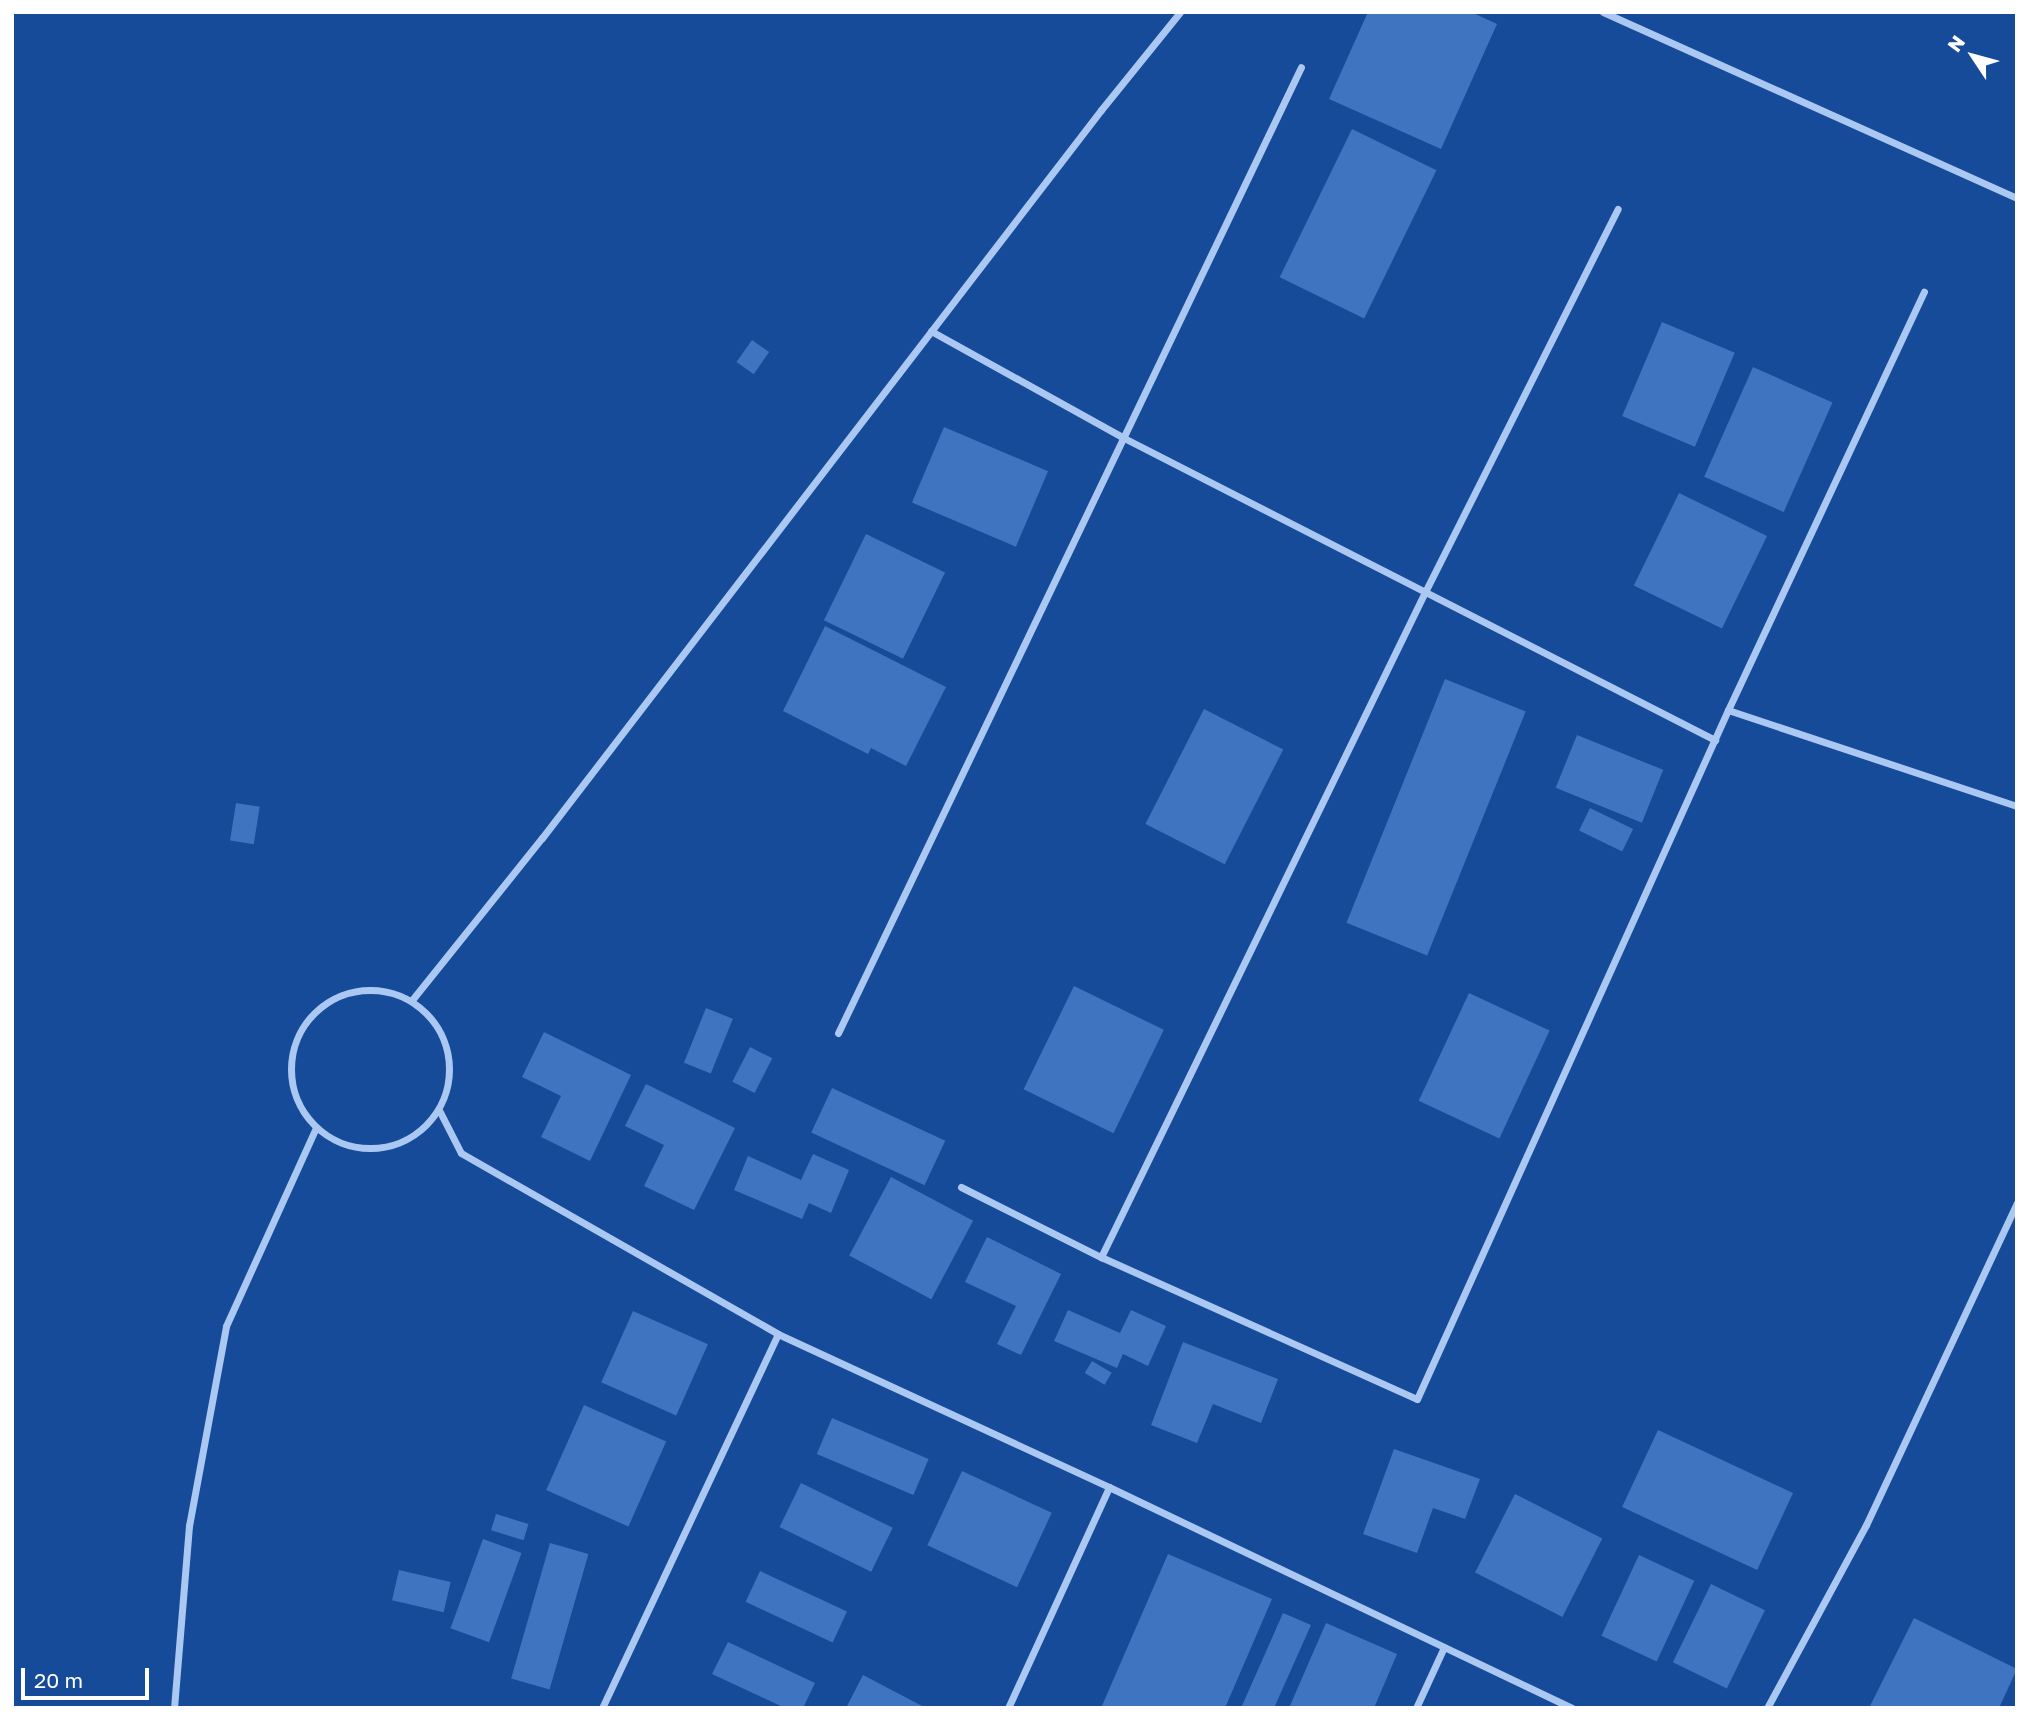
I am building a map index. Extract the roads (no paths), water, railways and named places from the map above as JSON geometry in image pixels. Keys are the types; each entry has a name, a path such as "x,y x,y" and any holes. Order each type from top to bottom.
{"street":[{"path":"412,1000 542,838 1180,12"},
{"path":"1603,12 2017,198"},
{"path":"838,1033 1301,67"},
{"path":"1101,1257 1424,594 1618,209"},
{"path":"961,1187 1101,1257 1417,1399 1728,710 1924,292"},
{"path":"931,331 1124,438 1424,594 1715,740"},
{"path":"1728,710 2017,806"},
{"path":"380,989 412,1000 428,1013 446,1042 450,1077 439,1110 415,1135 382,1148 347,1146 316,1129 297,1102 290,1069 298,1036 317,1009 347,993 380,989"},
{"path":"439,1110 461,1153 778,1334 1572,1708"},
{"path":"174,1708 189,1526 226,1326 316,1129"},
{"path":"1767,1708 1866,1525 2017,1203"},
{"path":"602,1708 778,1334"},
{"path":"1008,1708 1109,1488"},
{"path":"1416,1708 1444,1647"}]}
